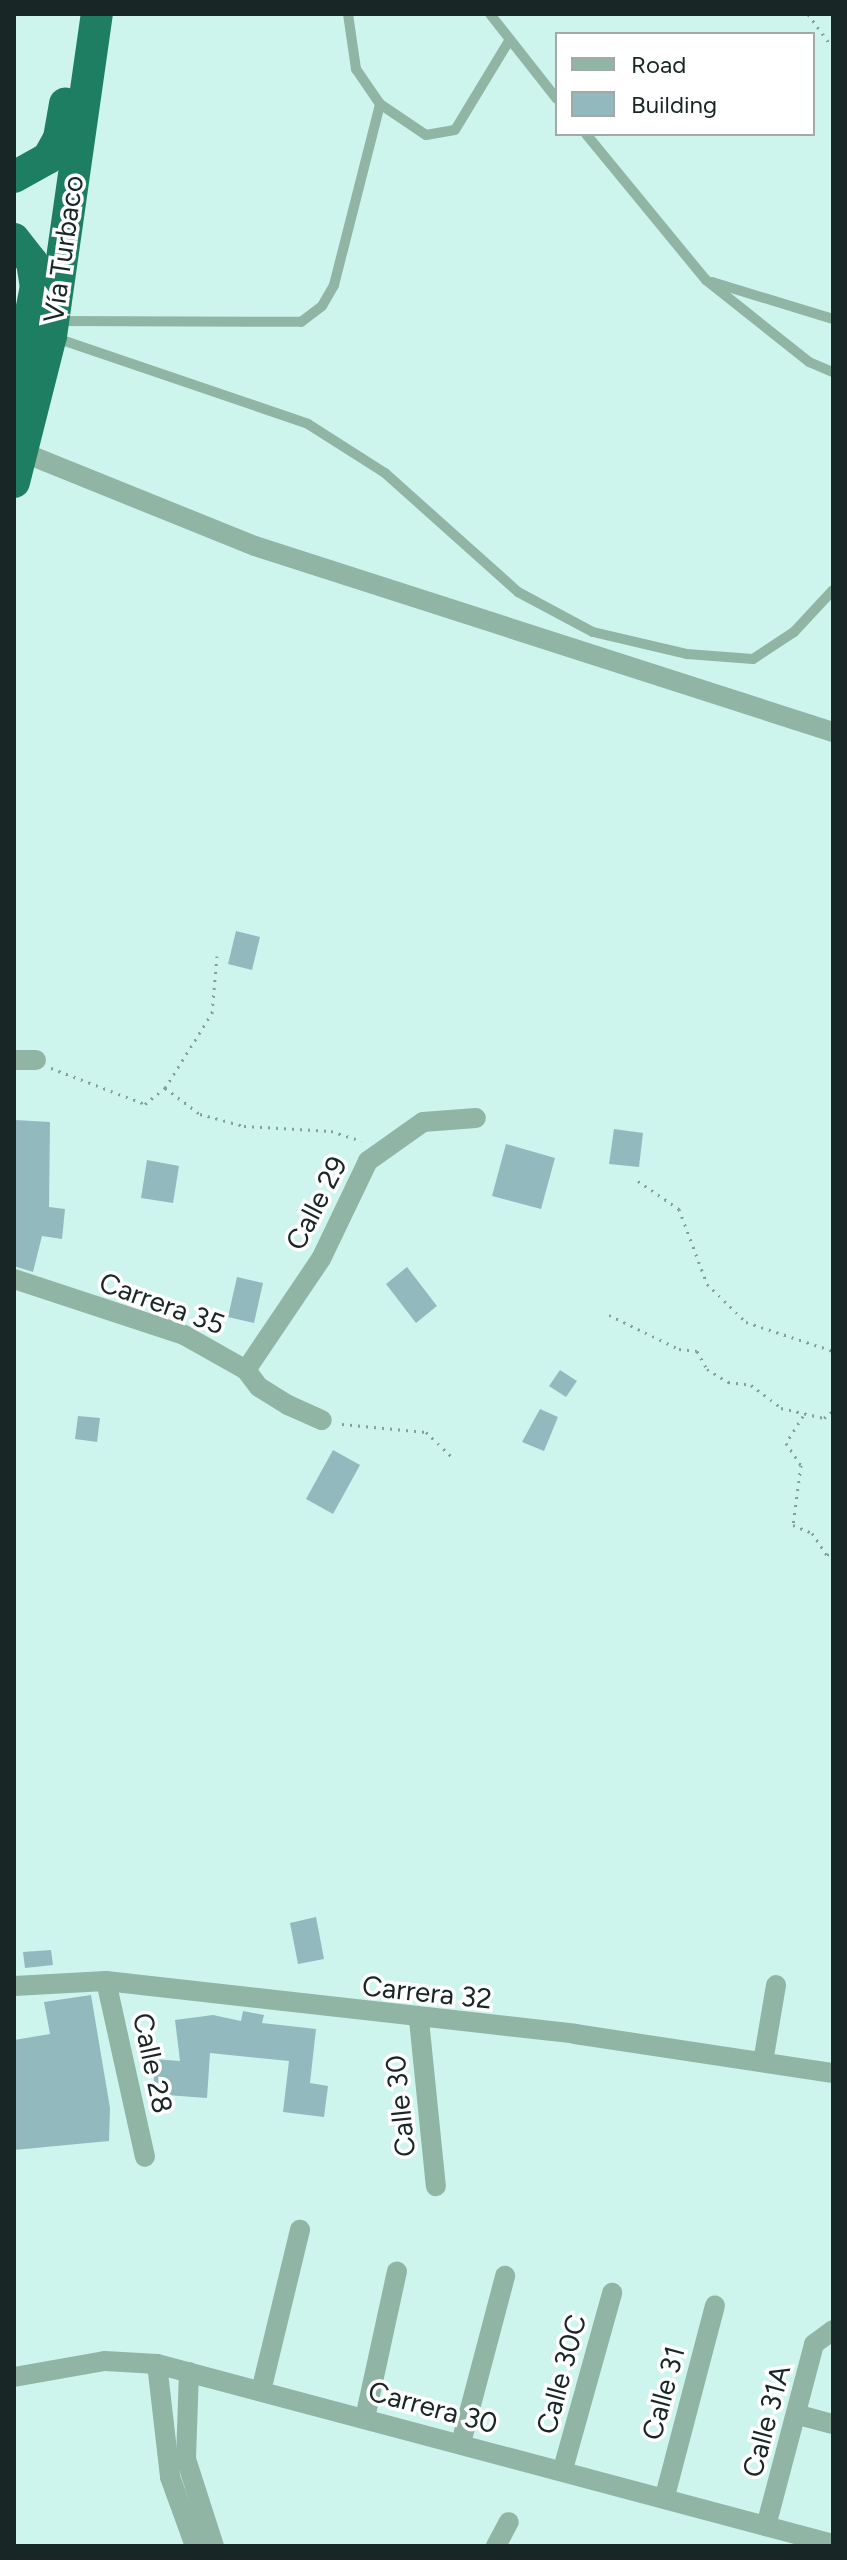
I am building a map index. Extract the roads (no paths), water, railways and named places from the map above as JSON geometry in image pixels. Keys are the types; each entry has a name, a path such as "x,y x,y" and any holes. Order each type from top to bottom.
{"highway":[{"path":"14,177 48,158 59,138 79,14"},
{"name":"Vía Turbaco","path":"18,467 52,328 97,14"},
{"path":"14,239 32,262 36,286 14,399"}],"street":[{"path":"18,467 833,732"},
{"path":"14,1060 36,1060"},
{"name":"Calle 29","path":"246,1370 321,1259 377,1153 423,1122 476,1118"},
{"name":"Carrera 35","path":"14,1279 184,1335 246,1370 259,1387 322,1420"},
{"name":"Carrera 32","path":"14,1986 106,1981 833,2073"},
{"name":"Calle 28","path":"106,1981 145,2157"},
{"path":"763,2062 776,1985"},
{"name":"Calle 30","path":"419,2020 436,2186"},
{"path":"261,2391 300,2230"},
{"path":"365,2418 397,2271"},
{"path":"461,2443 505,2276"},
{"name":"Calle 30C","path":"563,2469 612,2293"},
{"name":"Calle 31","path":"665,2496 715,2305"},
{"name":"Calle 31A","path":"766,2526 799,2415 814,2344 828,2331"},
{"name":"Carrera 30","path":"14,2377 105,2361 157,2364 665,2496 833,2544"},
{"path":"157,2364 170,2477 195,2546"},
{"path":"189,2372 186,2459 214,2546"},
{"path":"799,2415 833,2424"},
{"path":"496,2546 509,2522"}],"lane":[{"path":"348,14 356,69 380,104 426,135 455,130 509,41"},
{"path":"490,14 555,97"},
{"path":"52,328 301,322 322,306 334,285 380,104"},
{"path":"588,136 706,280 809,362 833,372"},
{"path":"706,280 833,319"},
{"path":"52,328 308,424 385,473 518,592 593,632 687,654 753,659 794,632 833,590"}]}
